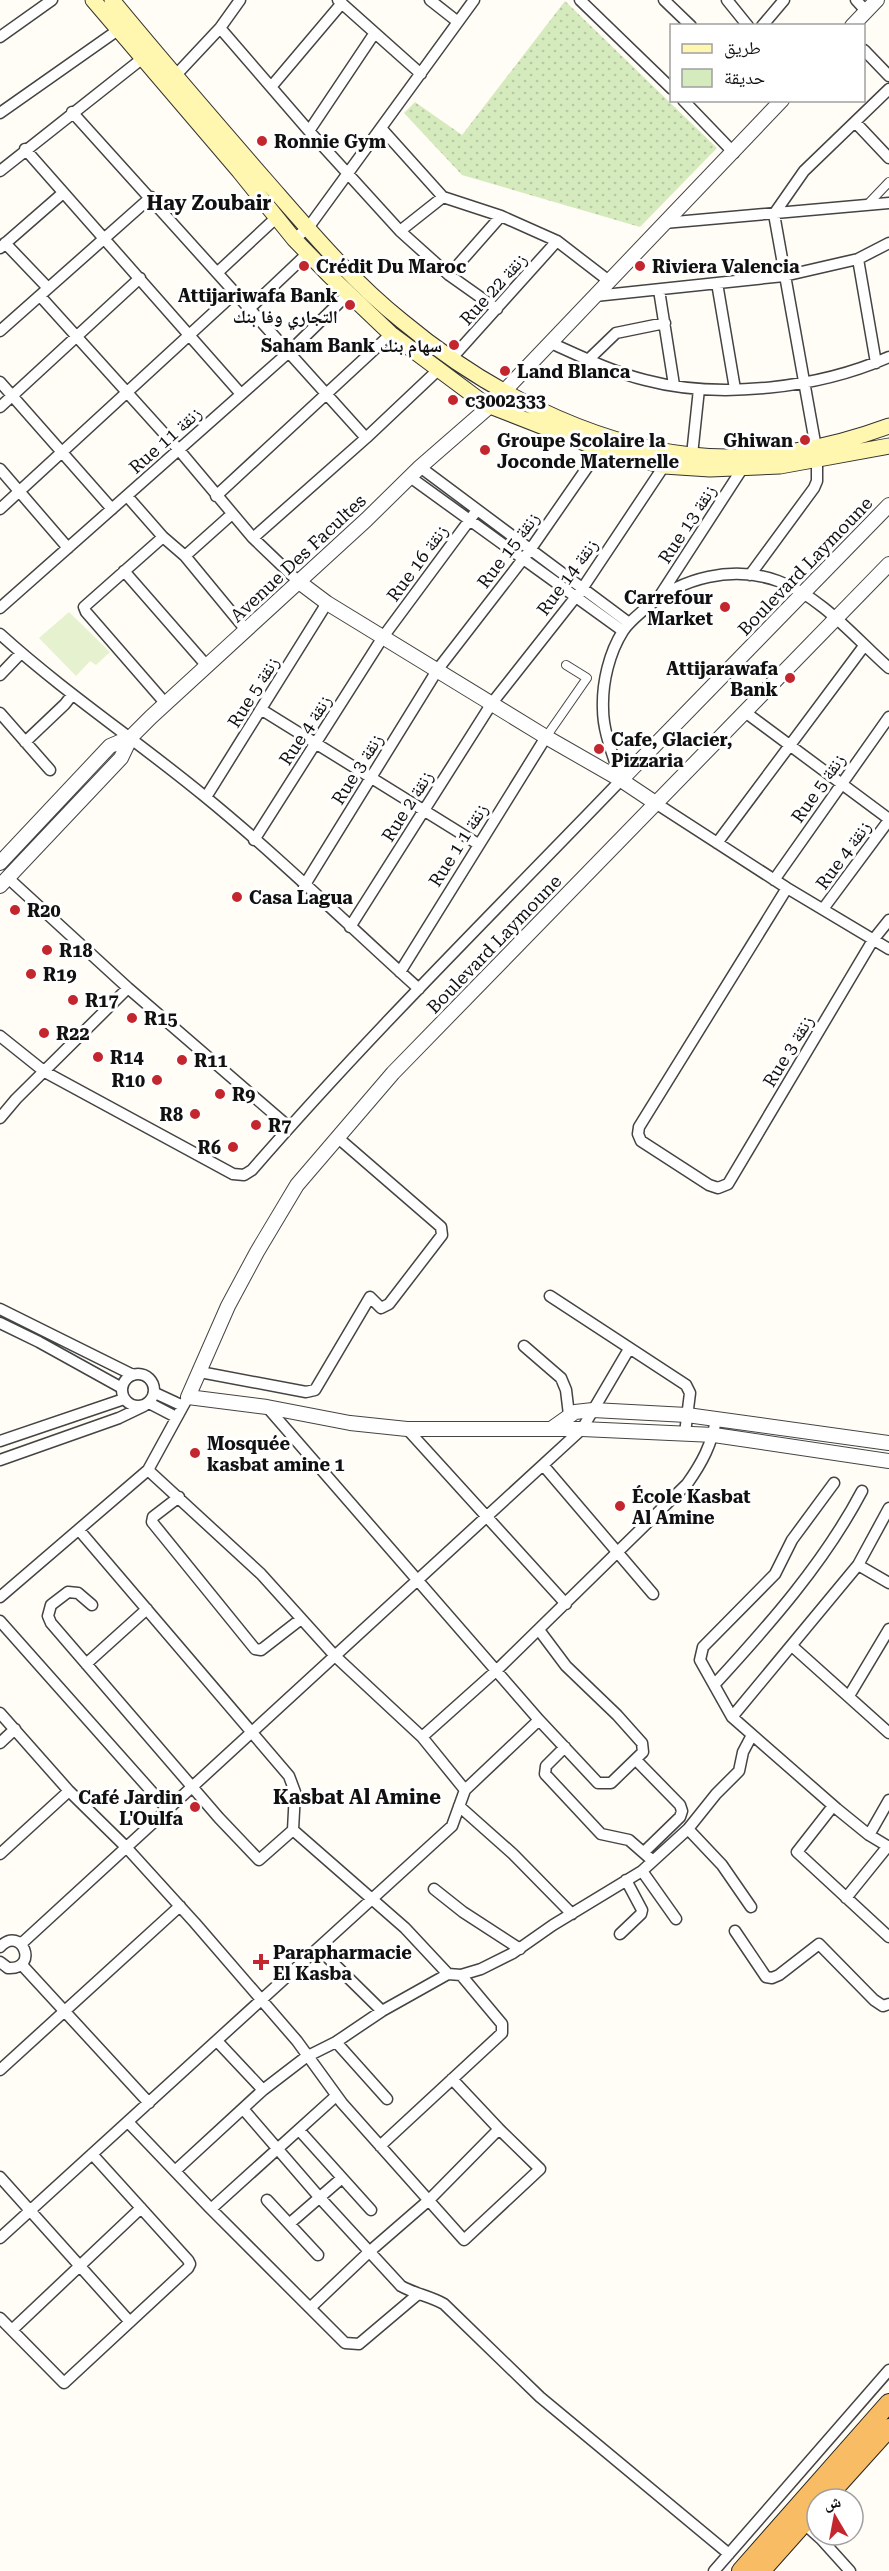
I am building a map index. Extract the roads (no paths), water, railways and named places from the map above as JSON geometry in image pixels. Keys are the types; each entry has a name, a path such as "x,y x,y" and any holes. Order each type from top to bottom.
{"highway":[{"path":"761,2571 798,2518 889,2403"},
{"path":"836,2487 889,2428"},
{"path":"741,2571 798,2518 805,2514"}],"main road":[{"path":"93,0 118,30 175,76 353,276 401,321 504,392 557,417 629,444 692,455 816,454 889,426"},
{"path":"112,0 148,54 294,239 391,334 490,406 600,449 663,466 742,469 816,454 889,446"}],"street":[{"path":"0,37 52,0"},
{"path":"175,76 220,28 240,0"},
{"path":"430,0 458,22"},
{"path":"294,239 308,228 474,0"},
{"path":"580,0 670,87"},
{"path":"664,0 689,24"},
{"path":"727,0 746,24"},
{"path":"856,0 866,11"},
{"path":"854,24 877,0"},
{"path":"271,87 340,2 421,74"},
{"path":"763,24 779,2"},
{"path":"220,28 347,174 400,231 449,275 498,309"},
{"path":"1,110 118,30"},
{"path":"309,131 374,34"},
{"path":"865,51 889,76"},
{"path":"0,171 148,54"},
{"path":"750,575 817,481 816,454 774,214 804,171 889,89"},
{"name":"Avenue Des Facultes","path":"131,737 415,472 490,406 734,153 780,102"},
{"path":"690,103 734,153"},
{"path":"72,112 366,438"},
{"path":"855,122 889,158"},
{"path":"381,128 443,197 501,216 557,241 609,281"},
{"path":"25,149 241,394"},
{"path":"867,205 889,182"},
{"path":"48,288 3,246 63,193"},
{"path":"0,331 151,197"},
{"path":"400,231 443,197"},
{"path":"664,223 889,203"},
{"path":"449,275 501,216"},
{"path":"218,272 277,217"},
{"name":"Rue 22 زنقة","path":"452,358 557,241"},
{"path":"595,296 784,276 858,259 889,243"},
{"path":"250,308 308,253"},
{"path":"858,259 876,363"},
{"path":"0,407 140,278"},
{"path":"717,284 735,389"},
{"path":"659,290 674,385"},
{"path":"0,509 236,292"},
{"name":"Rue 11 زنقة","path":"0,608 289,351 348,294"},
{"path":"40,296 179,450 253,538 299,582 327,603 546,737 621,780 787,888 889,949"},
{"path":"588,360 616,333 664,323"},
{"path":"216,496 391,334"},
{"path":"551,343 588,360 646,381 699,388 735,389 804,383 876,363 889,357"},
{"path":"253,538 366,438 438,370"},
{"path":"0,382 112,509"},
{"path":"692,455 699,388"},
{"name":"Rue 15 زنقة","path":"438,669 527,554 600,449"},
{"name":"Rue 14 زنقة","path":"492,703 579,593 663,466"},
{"path":"0,469 68,548"},
{"name":"Rue 13 زنقة","path":"659,597 742,469"},
{"path":"415,472 477,510 527,554 626,627"},
{"path":"415,472 470,519 527,554"},
{"path":"127,496 163,537 185,556 246,630"},
{"name":"Boulevard Laymoune","path":"621,780 710,692 803,592 889,505"},
{"name":"Rue 16 زنقة","path":"383,637 477,510"},
{"path":"185,556 232,514"},
{"path":"163,537 84,607 166,704"},
{"name":"Boulevard Laymoune","path":"185,1402 228,1306 257,1252 297,1185 337,1137 393,1073 889,564"},
{"path":"124,571 207,666"},
{"path":"621,780 606,734 603,710 605,681 612,655 626,627 659,597 704,577 725,574 750,575 777,581 803,592 889,668"},
{"name":"Rue 5 زنقة","path":"206,797 327,603"},
{"path":"0,634 72,695 131,737 206,797 419,989"},
{"name":"Rue 4 زنقة","path":"254,840 383,637"},
{"path":"717,843 864,646"},
{"path":"0,675 21,653"},
{"path":"546,737 587,678 566,665"},
{"name":"Rue 3 زنقة","path":"304,886 438,669"},
{"path":"25,742 72,695"},
{"name":"Rue 2 زنقة","path":"350,927 492,703"},
{"path":"262,710 478,844"},
{"path":"745,712 889,819"},
{"path":"0,713 50,770"},
{"name":"Rue 5 زنقة","path":"774,879 889,717"},
{"path":"0,863 110,746 131,737"},
{"path":"131,737 121,758 4,882 289,1127"},
{"name":"Rue 1 زنقة 1","path":"400,972 546,737"},
{"path":"0,1036 45,1072 239,1175 244,1175 252,1170 289,1127 419,989 621,780"},
{"name":"Rue 4 زنقة","path":"823,909 889,819"},
{"name":"Rue 3 زنقة","path":"787,888 639,1127 638,1134 641,1141 709,1185 718,1188 728,1184 873,940 889,920"},
{"path":"0,1118 16,1099 128,988"},
{"path":"200,1372 306,1392 315,1390 370,1298 381,1308 388,1304 442,1235 441,1227 337,1137"},
{"path":"550,1296 686,1385 690,1394 685,1433"},
{"path":"0,1309 133,1375 144,1375 152,1382 149,1400 119,1418 0,1460"},
{"path":"0,1323 39,1342 123,1393 133,1406 149,1400 267,1407 350,1423 407,1429 582,1429 714,1435 889,1461"},
{"path":"524,1346 561,1378 566,1390 569,1415"},
{"path":"21,1944 582,1429 629,1348"},
{"path":"123,1393 128,1378 133,1375"},
{"path":"0,1441 123,1393"},
{"path":"149,1400 176,1417"},
{"path":"0,1597 148,1470 185,1402"},
{"path":"267,1407 538,1720 598,1783 604,1785 611,1783 643,1752 642,1743 566,1666 539,1630"},
{"path":"551,1429 569,1415 580,1410 593,1410 687,1415 889,1443"},
{"path":"422,1737 539,1630 687,1484 703,1462 714,1435 716,1419"},
{"path":"407,1429 485,1518 566,1604"},
{"path":"543,1465 653,1594"},
{"path":"148,1470 261,1574 334,1656 422,1737 465,1790"},
{"path":"834,1483 792,1540 775,1574 703,1647 700,1660 732,1717 833,1806 888,1847 846,1898"},
{"path":"714,1685 764,1631 794,1593 846,1519 862,1491"},
{"path":"179,1497 153,1517 152,1522 255,1649 261,1650 301,1619"},
{"path":"732,1717 858,1565 889,1508"},
{"path":"79,1530 253,1731 294,1785 293,1830 259,1860 192,1787 51,1623 48,1610 68,1592 78,1593 92,1605"},
{"path":"858,1565 889,1583"},
{"path":"86,1664 147,1609"},
{"path":"0,1621 168,1810"},
{"path":"849,1696 889,1629"},
{"path":"792,1646 889,1733"},
{"path":"0,1713 69,1791 126,1847 180,1906 297,2041 306,2057 336,2096 464,2240 540,2169 452,2079"},
{"path":"0,2238 29,2209 149,2103 452,1826 465,1790 538,1720"},
{"path":"0,1743 15,1729"},
{"path":"175,2170 244,2110 263,2090 306,2057 336,2042 382,2011 448,1974 461,1975 481,1969 520,1949 642,1871 688,1829 716,1794 739,1771 743,1752 752,1735"},
{"path":"565,1747 546,1766 545,1773 600,1834 629,1840 653,1861"},
{"path":"636,1760 680,1805 682,1811 680,1817 644,1852"},
{"path":"0,1854 69,1791"},
{"path":"869,1835 889,1800"},
{"path":"459,1806 513,1854 572,1914"},
{"path":"833,1806 797,1852 889,1937"},
{"path":"688,1829 722,1865 751,1907"},
{"path":"293,1830 372,1898 448,1974"},
{"path":"642,1871 676,1919"},
{"path":"620,1934 641,1914 642,1910 626,1880"},
{"path":"434,1889 463,1912 520,1949"},
{"path":"0,2070 180,1906"},
{"path":"735,1931 766,1977 779,1975 819,1944 874,2000 883,2006 889,2004"},
{"path":"1,1944 14,1941 21,1944 26,1952 22,1965"},
{"path":"318,1948 382,2011"},
{"path":"0,1963 9,1968 22,1965"},
{"path":"22,1965 149,2103"},
{"path":"380,2146 502,2033 502,2024 461,1975"},
{"path":"216,2041 263,2090"},
{"path":"336,2042 387,2099"},
{"path":"211,2210 336,2096"},
{"path":"244,2110 277,2150 401,2286 417,2295 434,2298 444,2304 540,2397 729,2554"},
{"path":"128,2122 211,2210 345,2343 359,2344 417,2295"},
{"path":"310,2308 369,2252 429,2200 499,2129"},
{"path":"299,2130 371,2210"},
{"path":"0,2318 64,2383 188,2268 190,2264 92,2154"},
{"path":"0,2176 130,2322"},
{"path":"290,2224 342,2178"},
{"path":"267,2200 318,2255"},
{"path":"12,2330 141,2208"},
{"path":"714,2571 889,2370"},
{"path":"798,2518 850,2571"}],"place":[{"name":"Ronnie Gym","path":"262,141"},
{"name":"Crédit Du Maroc","path":"304,266"},
{"name":"Riviera Valencia","path":"640,266"},
{"name":"Attijariwafa Bank التجاري وفا بنك","path":"350,305"},
{"name":"Saham Bank سهام بنك","path":"454,345"},
{"name":"Land Blanca","path":"505,371"},
{"name":"c3002333","path":"453,400"},
{"name":"Ghiwan","path":"805,440"},
{"name":"Groupe Scolaire la Joconde Maternelle","path":"485,450"},
{"name":"Carrefour Market","path":"725,607"},
{"name":"Attijarawafa Bank","path":"790,678"},
{"name":"Cafe, Glacier, Pizzaria","path":"599,749"},
{"name":"Casa Lagua","path":"237,897"},
{"name":"R20","path":"15,910"},
{"name":"R18","path":"47,950"},
{"name":"R19","path":"31,974"},
{"name":"R17","path":"73,1000"},
{"name":"R15","path":"132,1018"},
{"name":"R22","path":"44,1033"},
{"name":"R14","path":"98,1057"},
{"name":"R11","path":"182,1060"},
{"name":"R10","path":"157,1080"},
{"name":"R9","path":"220,1094"},
{"name":"R8","path":"195,1114"},
{"name":"R7","path":"256,1125"},
{"name":"R6","path":"233,1147"},
{"name":"Mosquée kasbat amine 1","path":"195,1453"},
{"name":"École Kasbat Al Amine","path":"620,1506"},
{"name":"Café Jardin L'Oulfa","path":"195,1807"},
{"name":"Parapharmacie El Kasba","path":"261,1962"}],"district":[{"name":"Hay Zoubair","path":"209,203"},
{"name":"Kasbat Al Amine","path":"357,1797"}]}
